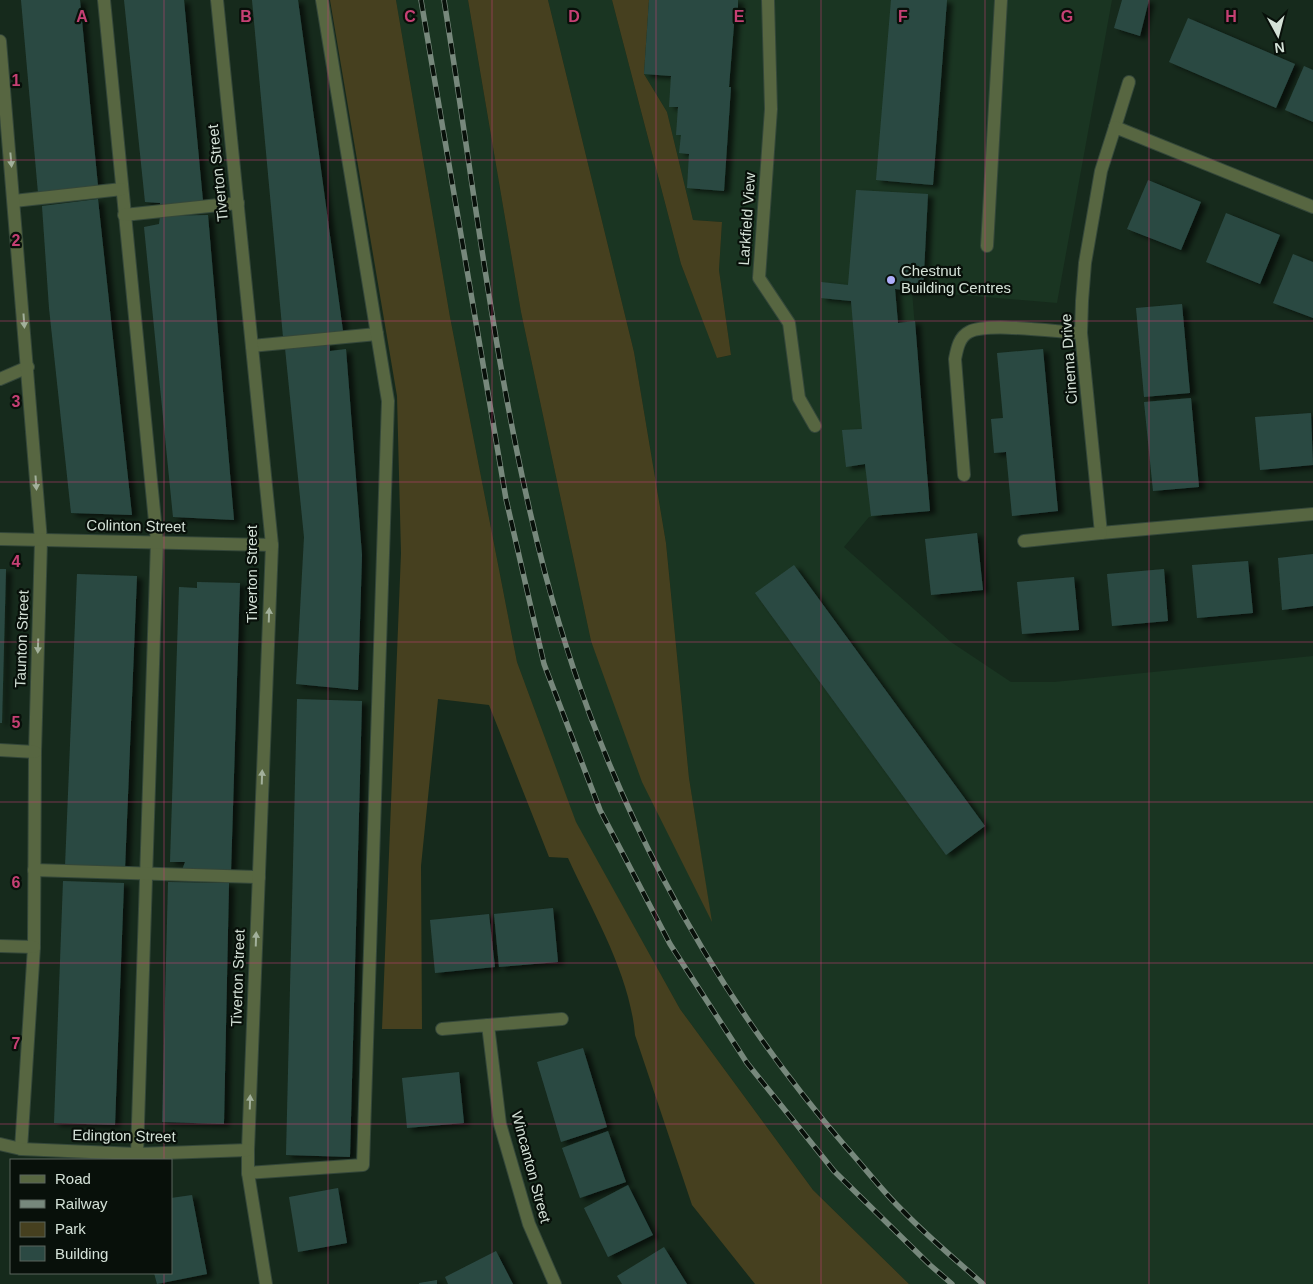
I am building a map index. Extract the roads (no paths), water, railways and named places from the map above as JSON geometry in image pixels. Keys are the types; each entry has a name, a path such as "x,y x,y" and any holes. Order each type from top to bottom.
{"street":[{"path":"104,0 157,542 137,1154"},
{"name":"Tiverton Street","path":"217,0 272,545 248,1150"},
{"path":"248,1173 363,1165 388,401 322,0"},
{"name":"Larkfield View","path":"768,0 771,109 759,278 789,323 799,398 814,426"},
{"path":"987,246 1001,0"},
{"name":"Taunton Street","path":"0,41 41,541 35,752 34,947 21,1149"},
{"name":"Cinema Drive","path":"1101,533 1081,333 1086,263 1101,172 1129,82"},
{"path":"1115,127 1313,207"},
{"path":"14,201 122,189"},
{"path":"124,215 238,203"},
{"path":"964,475 955,359 958,343 967,332 984,328 1081,333"},
{"path":"252,346 377,334"},
{"path":"0,379 28,367"},
{"path":"1024,541 1313,514"},
{"name":"Colinton Street","path":"0,539 272,545"},
{"path":"0,750 35,752"},
{"path":"34,870 259,877"},
{"path":"0,946 34,947"},
{"path":"442,1029 562,1019"},
{"name":"Wincanton Street","path":"488,1025 500,1124 529,1224 554,1284"},
{"name":"Edington Street","path":"0,1144 21,1149 137,1154 248,1150"},
{"path":"248,1150 248,1173 266,1284"}],"railway":[{"path":"421,0 506,499 544,664 600,810 670,944 747,1063 834,1171 952,1284"},
{"path":"444,0 488,288 513,431 545,573 568,651 595,728 627,804 662,877 702,949 746,1017 794,1084 881,1188 932,1239 983,1284"}],"place":[{"name":"Chestnut Building Centres","path":"891,280"}]}
